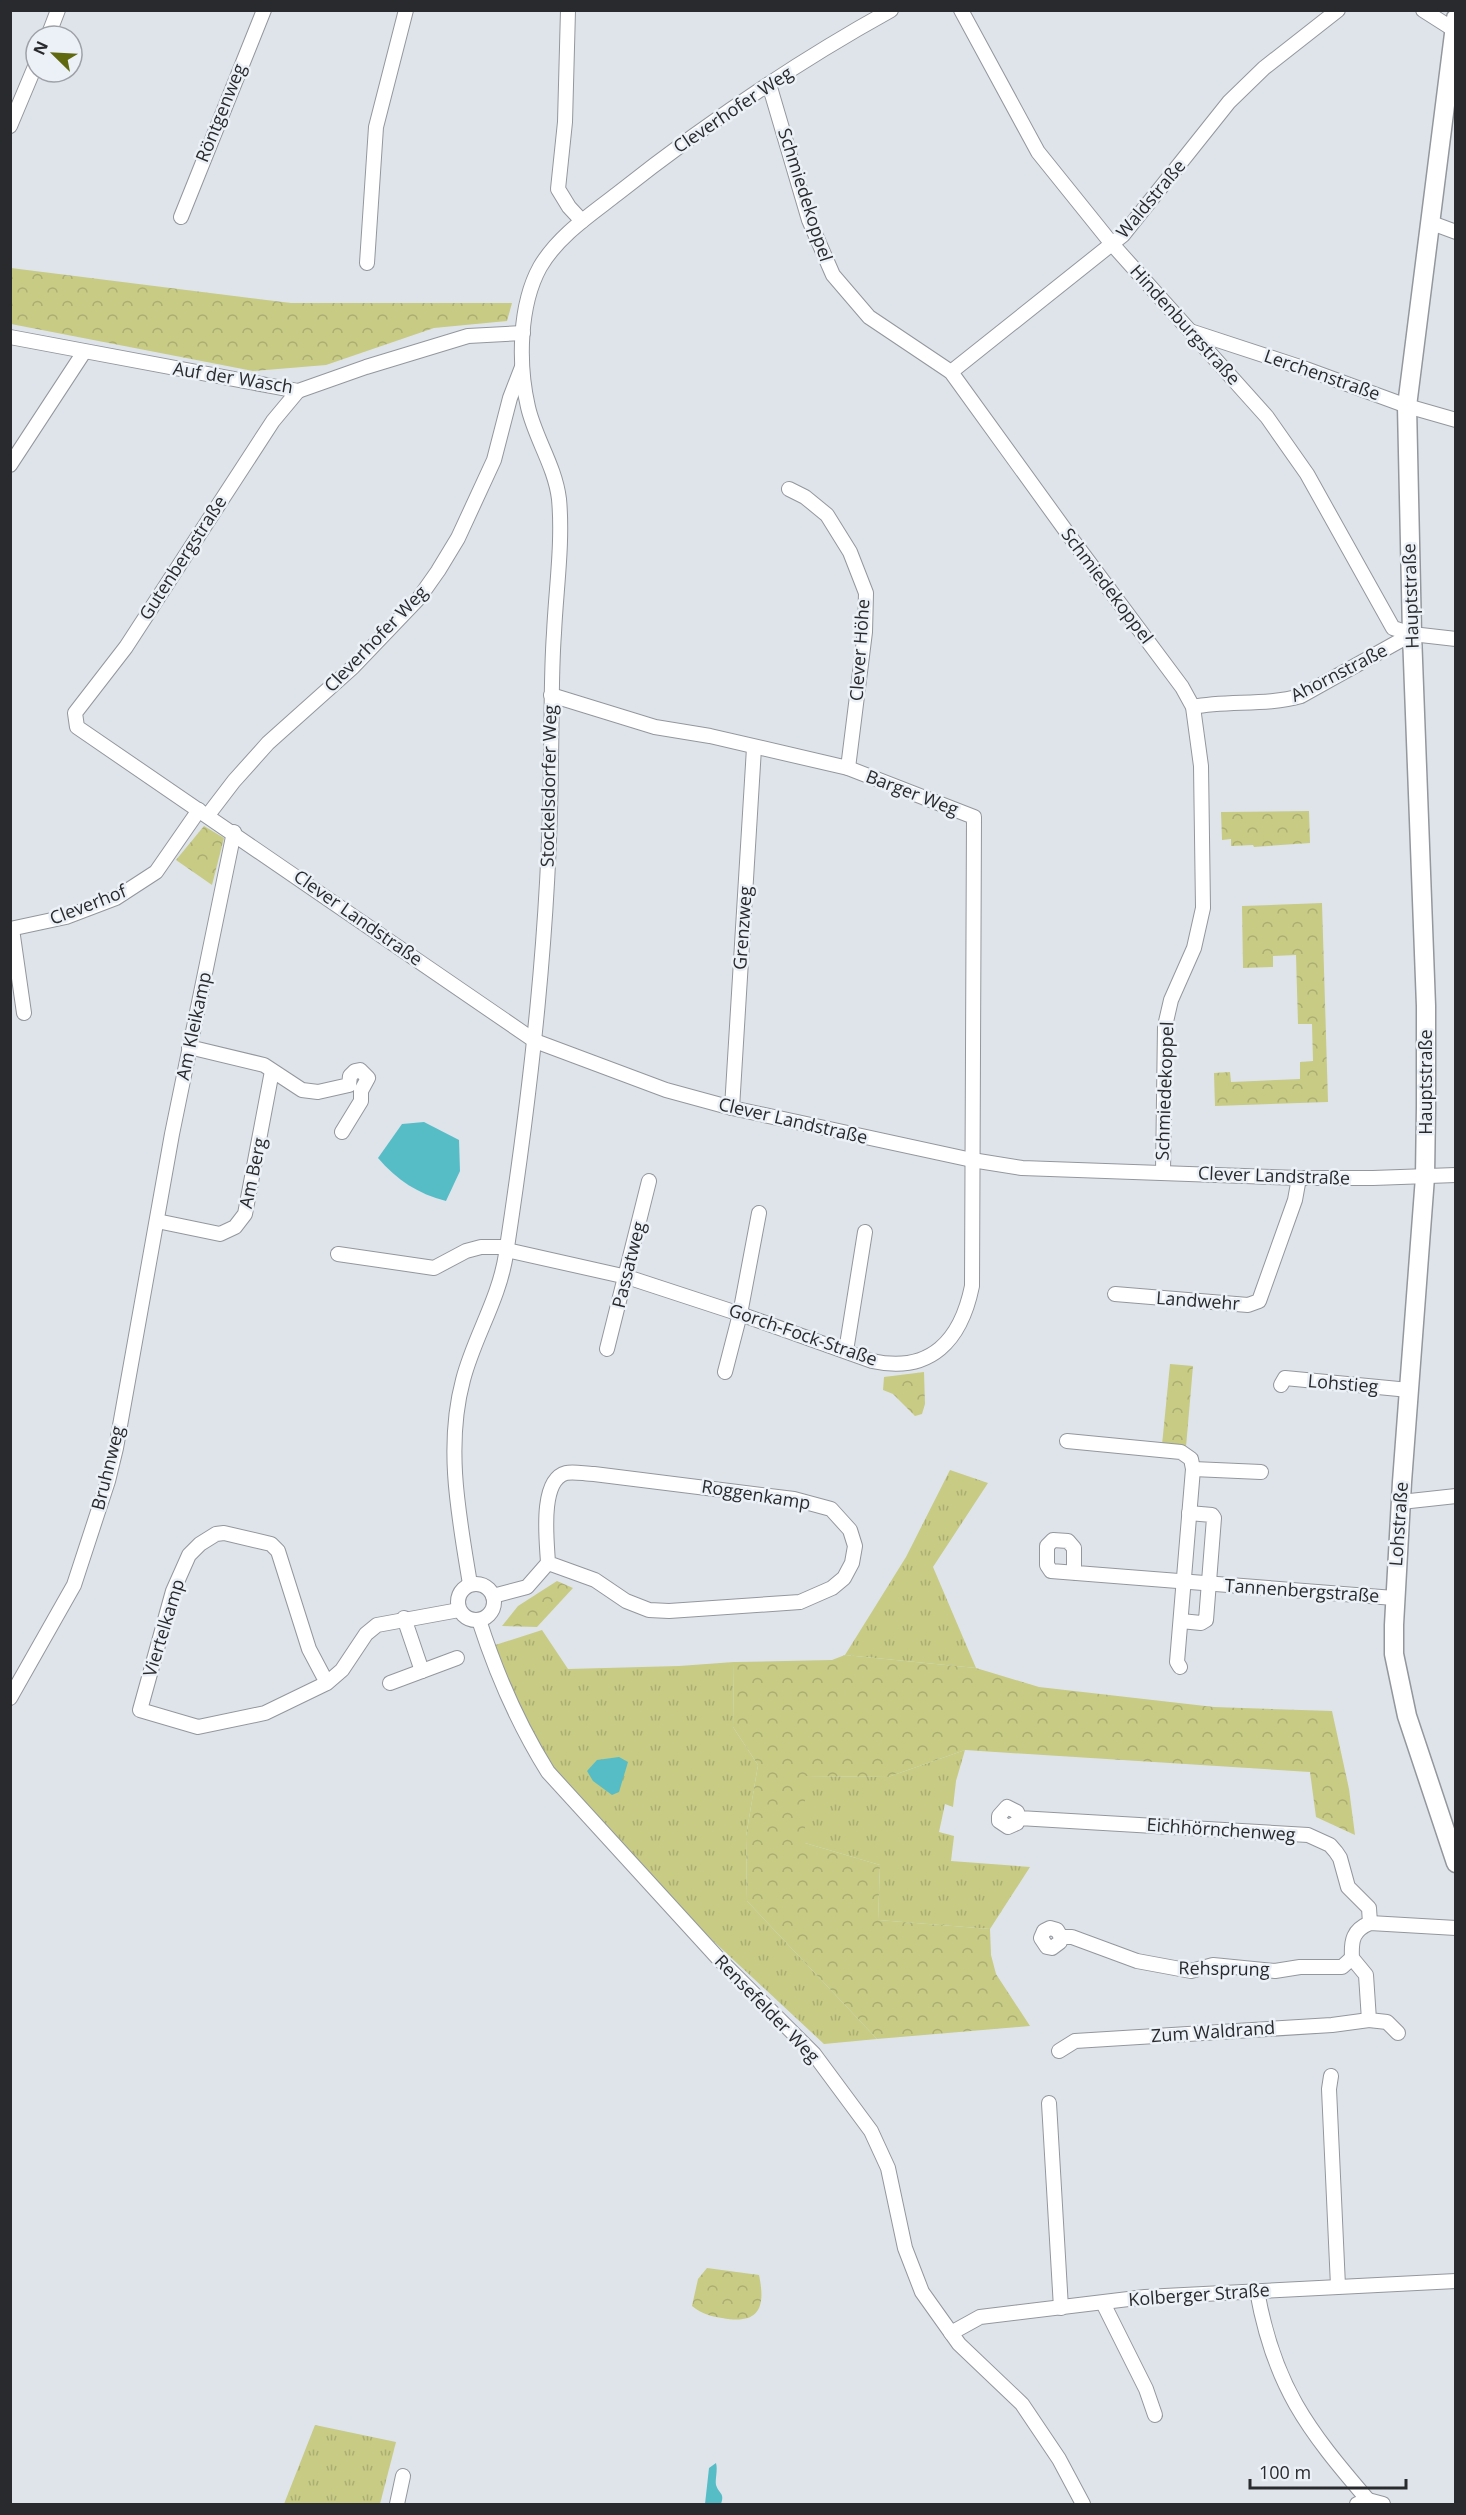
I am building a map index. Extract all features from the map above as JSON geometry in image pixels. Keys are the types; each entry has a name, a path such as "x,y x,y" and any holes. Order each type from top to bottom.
{"main road":[{"name":"Hauptstraße","path":"1425,1177 1426,1016 1412,634 1407,406 1455,26"},
{"name":"Lohstraße","path":"1425,1177 1394,1598 1394,1654 1416,1748 1455,1863"}],"street":[{"name":"Röntgenweg","path":"181,216 264,10"},
{"path":"367,263 376,128 406,10"},
{"path":"568,10 565,122 558,189 568,207 582,221"},
{"name":"Cleverhofer Weg","path":"582,221 677,147 769,84 891,10"},
{"name":"Hindenburgstraße","path":"962,10 1038,152 1112,244 1267,417 1307,474 1393,628 1412,634"},
{"name":"Waldstraße","path":"951,372 1123,235 1229,102 1264,68 1338,10"},
{"path":"1423,10 1455,26"},
{"path":"10,126 28,84"},
{"name":"Schmiedekoppel","path":"769,84 809,220 832,275 870,318 951,372 1182,687 1192,707 1201,766 1203,908 1194,948 1171,1000 1165,1026 1163,1172"},
{"name":"Stockelsdorfer Weg","path":"470,1584 456,1500 454,1460 457,1412 471,1353 491,1310 506,1249 535,1041 550,817 551,695 560,532 559,495 552,468 528,408 523,364 525,304 540,267 560,241 582,221"},
{"path":"1429,222 1455,232"},
{"name":"Lerchenstraße","path":"1188,330 1306,369 1407,406 1455,420"},
{"name":"Auf der Wasch","path":"10,337 298,391 366,367 468,336 523,333"},
{"path":"10,465 84,352"},
{"name":"Cleverhofer Weg","path":"203,813 268,743 353,668 419,598 458,538 494,460 510,398 523,364"},
{"name":"Gutenbergstraße","path":"203,813 77,727 75,713 126,647 273,421 298,391"},
{"name":"Clever Höhe","path":"789,489 805,497 827,515 850,552 866,594 865,632 848,768"},
{"path":"1412,634 1455,639"},
{"name":"Ahornstraße","path":"1192,707 1216,703 1284,701 1301,696 1412,634"},
{"name":"Barger Weg","path":"551,695 655,727 710,736 848,768 974,817 972,1160"},
{"name":"Grenzweg","path":"732,1108 754,748"},
{"name":"Clever Landstraße","path":"203,813 234,832 535,1041 666,1090 732,1108 972,1160 1022,1168 1299,1178 1455,1175"},
{"name":"Cleverhof","path":"24,1013 11,929 66,917 116,898 156,872 203,813"},
{"name":"Am Kleikamp","path":"157,1221 189,1047 234,832"},
{"path":"189,1047 264,1065 302,1090 318,1092 355,1088 361,1101 342,1132"},
{"name":"Am Berg","path":"157,1221 220,1234 235,1227 245,1214 272,1071"},
{"name":"Gorch-Fock-Straße","path":"338,1254 434,1268 481,1247 506,1249 627,1277 872,1361 894,1366 933,1356 952,1339 967,1311 972,1286 972,1160"},
{"name":"Landwehr","path":"1115,1294 1248,1305 1260,1301 1295,1200 1299,1178"},
{"name":"Passatweg","path":"607,1349 627,1277 649,1181"},
{"path":"725,1372 740,1314 759,1213"},
{"name":"Bruhnweg","path":"10,1698 74,1585 108,1481 157,1221"},
{"path":"846,1351 865,1232"},
{"name":"Lohstieg","path":"1281,1385 1285,1378 1409,1390"},
{"path":"1067,1441 1181,1452 1191,1459 1193,1469 1177,1662 1180,1667"},
{"path":"1193,1469 1261,1473"},
{"name":"Roggenkamp","path":"566,1473 617,1476 794,1499 831,1509 850,1530 855,1546 852,1563 844,1578 832,1588 800,1602 718,1609 649,1610 626,1601 594,1580 548,1563 549,1492 556,1478 566,1473"},
{"path":"1401,1502 1455,1496"},
{"name":"Tannenbergstraße","path":"1181,1621 1202,1623 1206,1620 1214,1518 1212,1515 1189,1513"},
{"name":"Viertelkamp","path":"327,1683 309,1649 278,1551 271,1544 224,1533 216,1534 200,1544 189,1555 172,1591 140,1710 198,1727 265,1713 327,1683 342,1670 366,1634 377,1625 404,1618 459,1610"},
{"path":"493,1596 527,1587 548,1563"},
{"name":"Tannenbergstraße","path":"1074,1572 1394,1598"},
{"path":"476,1583 487,1587 493,1596 493,1609 485,1618 479,1620 464,1616 459,1610 457,1603 460,1591 470,1584 476,1583"},
{"path":"404,1618 422,1671"},
{"name":"Rensefelder Weg","path":"479,1620 493,1665 530,1742 548,1772 717,1957 814,2054 871,2131 888,2168 905,2248 922,2292 959,2344 1022,2404 1059,2459 1083,2505"},
{"path":"390,1683 457,1658"},
{"name":"Eichhörnchenweg","path":"1019,1818 1308,1835 1330,1845 1340,1858 1348,1887 1369,1908 1370,1923"},
{"path":"1369,2020 1366,1975 1352,1958 1354,1935 1358,1928 1370,1923 1455,1928"},
{"name":"Rehsprung","path":"1061,1936 1072,1937 1137,1961 1191,1971 1213,1965 1275,1971 1300,1967 1342,1967 1352,1958"},
{"name":"Zum Waldrand","path":"1059,2051 1075,2041 1332,2025 1369,2020 1387,2022 1398,2033"},
{"path":"1331,2076 1329,2089 1338,2286"},
{"path":"1049,2103 1061,2308"},
{"name":"Kolberger Straße","path":"951,2333 980,2317 1145,2297 1455,2281"},
{"path":"1257,2291 1263,2326 1276,2366 1296,2408 1362,2502 1383,2505"},
{"path":"1103,2303 1146,2389 1155,2415"},
{"path":"396,2505 403,2476"}],"green space":[{"path":"11,268 291,303 512,303 507,321 434,328 326,365 253,371 11,324"},
{"path":"1309,811 1310,843 1254,847 1253,845 1231,846 1231,839 1222,840 1221,812"},
{"path":"204,826 224,838 212,885 176,860"},
{"path":"1322,903 1328,1102 1215,1106 1214,1073 1230,1072 1231,1082 1300,1079 1300,1062 1313,1061 1312,1024 1298,1024 1296,955 1273,956 1273,967 1243,968 1242,906"},
{"path":"1170,1364 1193,1366 1186,1447 1162,1445"},
{"path":"924,1372 925,1404 922,1414 915,1416 893,1394 883,1390 884,1377"},
{"path":"950,1470 988,1483 933,1567 976,1668 845,1655 906,1557"},
{"path":"557,1581 573,1588 537,1627 502,1626 518,1606"},
{"path":"542,1630 568,1669 734,1662 733,1727 758,1765 746,1836 747,1901 877,2039 824,2044 611,1846 521,1724 489,1647"},
{"path":"845,1655 976,1668 1039,1687 1214,1707 1332,1711 1349,1789 1355,1835 1316,1817 1310,1772 965,1750 888,1777 805,1776 805,1843 880,1865 878,1920 990,1929 991,1955 996,1974 1030,2026 877,2039 747,1901 746,1836 758,1765 733,1727 734,1662 832,1660"},
{"path":"965,1750 956,1781 953,1807 945,1804 939,1832 954,1836 951,1861 1030,1867 990,1929 878,1920 880,1865 805,1843 805,1776 888,1777"},
{"path":"707,2268 759,2275 761,2297 757,2312 744,2319 734,2320 710,2315 692,2306 698,2279"},
{"path":"315,2425 396,2442 380,2504 284,2504"}],"water":[{"path":"424,1122 459,1140 460,1171 446,1201 409,1185 378,1158 402,1124"},
{"path":"619,1757 628,1762 619,1792 612,1795 593,1781 587,1771 597,1760"},
{"path":"716,2463 716,2485 722,2496 721,2504 705,2504 709,2468"}]}
